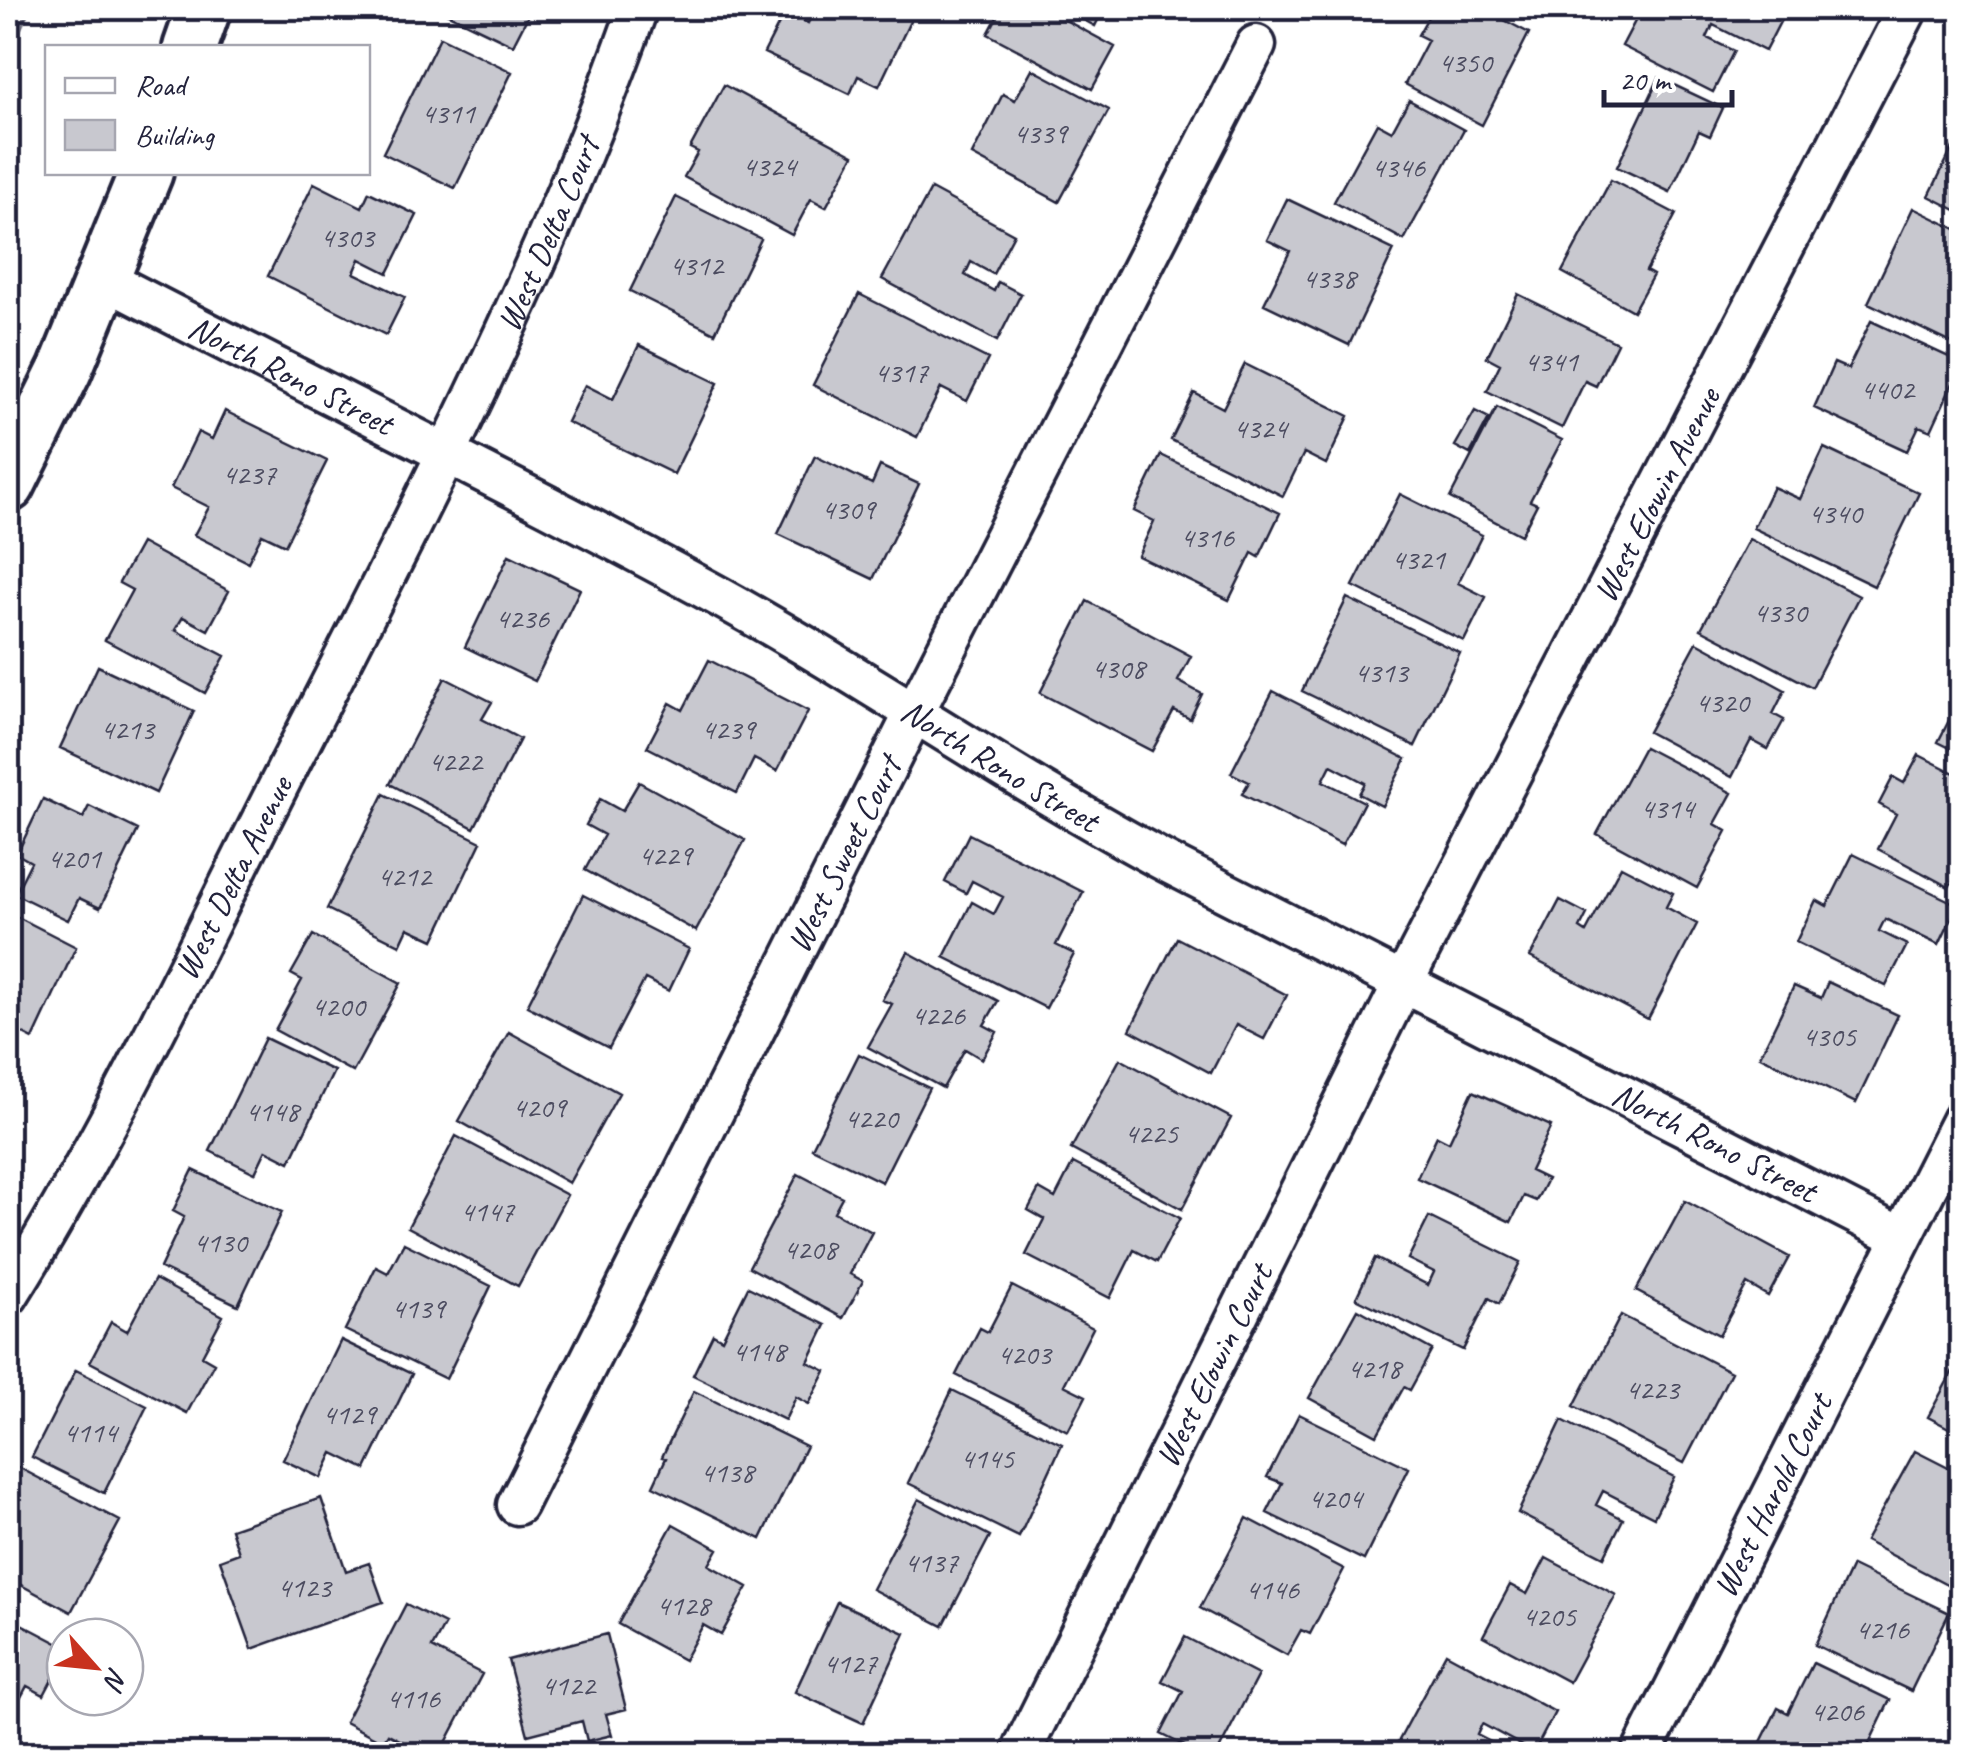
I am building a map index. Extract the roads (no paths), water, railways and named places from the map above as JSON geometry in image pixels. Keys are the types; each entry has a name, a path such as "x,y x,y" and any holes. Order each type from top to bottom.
{"street":[{"path":"191,45 204,8"},
{"name":"West Delta Court","path":"447,456 602,111 638,8"},
{"name":"West Elowin Avenue","path":"1404,983 1908,8"},
{"name":"West Sweet Court","path":"517,1506 915,711 1256,45"},
{"path":"8,485 65,370 145,175"},
{"name":"North Rono Street","path":"104,279 718,596 915,711 1070,811 1901,1237"},
{"name":"West Delta Avenue","path":"8,1296 89,1157 447,456"},
{"name":"West Elowin Court","path":"1024,1746 1404,983"},
{"name":"West Harold Court","path":"1640,1754 1962,1119"}]}
